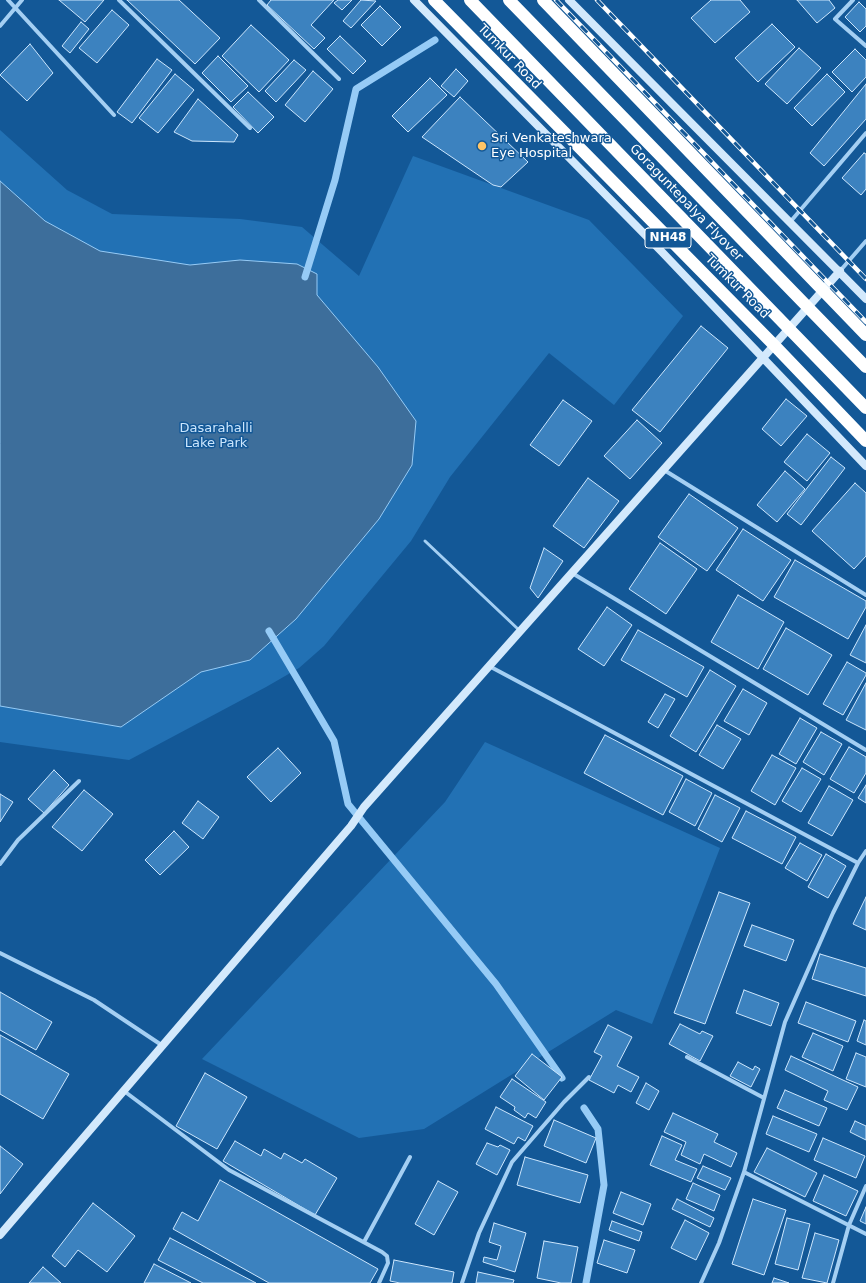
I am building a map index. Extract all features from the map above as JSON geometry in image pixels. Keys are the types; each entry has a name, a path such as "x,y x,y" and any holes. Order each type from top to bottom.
{"highway":[{"name":"Tumkur Road","path":"434,0 774,344 866,441"},
{"name":"Goraguntepalya Flyover","path":"470,0 866,408"},
{"name":"Goraguntepalya Flyover","path":"509,0 866,367"},
{"path":"543,0 866,335"}],"street":[{"path":"8,0 114,115"},
{"path":"0,26 22,0"},
{"path":"119,0 250,128"},
{"path":"259,0 339,79"},
{"path":"414,0 866,466"},
{"path":"569,0 791,221 866,299"},
{"path":"853,0 835,19 866,46"},
{"path":"791,221 866,132"},
{"path":"0,1235 352,826 364,807 866,241"},
{"path":"663,469 866,596"},
{"path":"572,573 866,750"},
{"path":"489,666 858,863"},
{"path":"0,864 18,840 79,781"},
{"path":"701,1283 719,1243 744,1172 785,1022 833,913 858,863 866,851"},
{"path":"0,953 94,1000 163,1046"},
{"path":"687,1057 764,1098"},
{"path":"462,1283 479,1233 512,1162 564,1102 589,1077"},
{"path":"124,1091 228,1170 364,1242 387,1256 388,1263 379,1283"},
{"path":"364,1242 410,1158"},
{"path":"744,1172 866,1234"},
{"path":"832,1283 849,1225 866,1186"}],"lane":[{"path":"424,541 520,631"}],"green space":[{"name":"Dasarahalli Lake Park","path":"0,130 67,190 112,214 240,219 302,227 359,276 413,156 589,220 683,316 614,405 549,353 450,477 411,541 324,646 299,668 129,760 0,742"},
{"path":"485,742 720,848 652,1024 616,1010 424,1129 359,1138 202,1059 445,802"}],"shaded area":[{"name":"Dasarahalli Lake Park","path":"0,181 45,221 100,251 190,265 240,260 297,264 317,274 317,295 378,367 416,421 412,465 379,519 296,619 250,660 201,672 121,727 0,706"}],"building":[{"path":"59,0 104,0 85,22"},
{"path":"127,0 179,0 220,38 195,64"},
{"path":"271,0 334,0 311,25 325,38 314,49 267,5"},
{"path":"338,0 352,0 342,10 334,3"},
{"path":"361,0 376,1 351,28 343,21"},
{"path":"711,0 740,0 750,12 715,43 691,18"},
{"path":"797,0 829,0 835,8 817,23"},
{"path":"859,2 866,9 866,26 860,32 845,17"},
{"path":"380,6 401,27 382,46 361,25"},
{"path":"112,10 129,25 97,63 79,48"},
{"path":"81,22 89,29 70,53 62,46"},
{"path":"772,24 795,47 758,82 735,58"},
{"path":"251,25 289,60 259,92 222,56"},
{"path":"340,36 366,61 353,74 327,49"},
{"path":"30,44 53,73 27,101 0,75"},
{"path":"799,48 821,68 787,104 765,84"},
{"path":"855,49 866,60 866,77 852,92 832,72"},
{"path":"218,56 248,86 231,102 202,73"},
{"path":"157,59 172,70 132,123 117,112"},
{"path":"294,60 306,70 276,102 265,91"},
{"path":"456,69 468,81 454,97 441,86"},
{"path":"313,71 333,89 305,122 285,105"},
{"path":"175,74 194,90 158,133 139,118"},
{"path":"827,74 845,92 812,126 794,108"},
{"path":"430,78 447,95 408,132 392,116"},
{"path":"866,84 866,119 824,166 810,153"},
{"path":"248,92 274,117 258,133 233,107"},
{"path":"460,97 528,162 501,187 493,185 422,137"},
{"path":"198,99 238,135 234,142 192,141 174,132"},
{"path":"864,153 866,154 866,189 861,195 842,178"},
{"path":"701,326 728,348 660,432 632,410"},
{"path":"786,399 807,416 781,446 762,429"},
{"path":"563,400 592,421 559,466 530,445"},
{"path":"637,420 662,443 630,479 604,456"},
{"path":"807,434 830,453 807,481 784,462"},
{"path":"831,457 845,468 801,525 787,514"},
{"path":"785,471 805,489 777,522 757,505"},
{"path":"588,478 619,501 584,548 553,526"},
{"path":"855,483 866,493 866,556 854,569 812,531"},
{"path":"689,494 738,528 707,571 658,537"},
{"path":"743,529 791,560 763,601 716,570"},
{"path":"660,543 697,569 666,614 629,589"},
{"path":"544,548 563,561 538,598 530,588"},
{"path":"795,560 866,601 866,607 848,639 774,597"},
{"path":"738,595 784,622 758,669 711,642"},
{"path":"607,607 632,625 604,666 578,649"},
{"path":"866,625 866,663 850,655"},
{"path":"786,628 832,655 808,695 763,669"},
{"path":"638,630 704,667 687,697 621,660"},
{"path":"847,662 866,673 866,675 843,715 823,704"},
{"path":"710,670 736,686 696,752 670,736"},
{"path":"866,683 866,730 846,720"},
{"path":"743,689 767,703 749,735 724,721"},
{"path":"665,694 675,699 658,728 648,722"},
{"path":"800,718 817,728 796,764 779,754"},
{"path":"717,725 741,739 723,769 699,755"},
{"path":"821,732 842,744 824,775 803,762"},
{"path":"605,735 683,776 663,815 584,773"},
{"path":"849,747 866,757 866,773 854,793 830,779"},
{"path":"278,748 301,773 271,802 247,777"},
{"path":"772,755 796,768 775,805 751,791"},
{"path":"802,768 821,779 801,812 782,801"},
{"path":"54,770 69,785 44,813 28,799"},
{"path":"686,779 712,793 695,826 669,812"},
{"path":"866,785 866,803 858,798"},
{"path":"829,786 853,800 832,836 808,823"},
{"path":"84,790 113,814 82,851 52,827"},
{"path":"0,794 13,802 0,822"},
{"path":"715,795 740,808 722,842 698,829"},
{"path":"198,801 219,817 203,839 182,823"},
{"path":"746,811 796,837 782,864 732,838"},
{"path":"174,831 189,847 160,875 145,860"},
{"path":"800,843 822,855 807,881 785,868"},
{"path":"826,854 846,866 828,898 808,887"},
{"path":"719,892 750,903 705,1024 674,1013"},
{"path":"866,897 866,930 853,924"},
{"path":"752,925 794,940 786,961 744,946"},
{"path":"820,954 866,968 866,996 812,979"},
{"path":"744,990 779,1003 771,1026 736,1013"},
{"path":"0,992 52,1022 36,1050 0,1030"},
{"path":"806,1002 856,1021 848,1042 798,1023"},
{"path":"864,1020 866,1021 866,1045 857,1041"},
{"path":"680,1024 700,1034 702,1031 713,1036 700,1061 669,1044"},
{"path":"608,1025 632,1037 617,1066 639,1077 631,1092 618,1085 614,1093 589,1080 602,1056 594,1052"},
{"path":"813,1033 843,1046 833,1071 802,1057"},
{"path":"0,1035 69,1074 43,1119 0,1094"},
{"path":"856,1053 866,1057 866,1087 846,1079"},
{"path":"532,1054 562,1077 544,1100 515,1076"},
{"path":"791,1056 858,1087 847,1110 824,1100 828,1091 785,1070"},
{"path":"738,1062 753,1070 755,1066 760,1069 751,1087 730,1076"},
{"path":"205,1073 247,1097 217,1149 176,1126"},
{"path":"512,1079 546,1102 536,1118 528,1113 525,1118 514,1110 515,1107 500,1097"},
{"path":"646,1083 659,1091 649,1110 636,1103"},
{"path":"785,1090 827,1108 819,1126 777,1108"},
{"path":"496,1107 533,1126 525,1141 518,1137 514,1144 485,1129"},
{"path":"673,1113 718,1134 714,1142 737,1153 731,1167 704,1154 700,1164 681,1155 686,1142 664,1132"},
{"path":"773,1116 817,1134 809,1152 766,1134"},
{"path":"554,1120 596,1138 586,1163 544,1146"},
{"path":"855,1121 866,1126 866,1140 850,1132"},
{"path":"662,1136 682,1145 675,1160 697,1169 691,1182 650,1165"},
{"path":"823,1138 865,1156 856,1178 814,1160"},
{"path":"235,1141 261,1156 264,1149 281,1159 284,1153 302,1163 305,1159 337,1178 315,1215 223,1161"},
{"path":"487,1143 498,1147 500,1145 510,1150 497,1175 476,1164"},
{"path":"0,1146 23,1164 0,1194"},
{"path":"767,1148 817,1173 805,1197 754,1172"},
{"path":"525,1157 588,1175 580,1203 517,1185"},
{"path":"703,1166 731,1178 725,1190 697,1178"},
{"path":"824,1175 858,1191 846,1216 813,1201"},
{"path":"220,1180 378,1269 370,1283 269,1283 173,1229 182,1212 198,1221"},
{"path":"438,1181 458,1192 434,1235 415,1224"},
{"path":"693,1183 720,1195 714,1211 686,1199"},
{"path":"621,1192 651,1204 643,1225 613,1213"},
{"path":"677,1199 714,1218 710,1227 672,1209"},
{"path":"753,1199 786,1210 764,1275 732,1264"},
{"path":"93,1203 135,1236 107,1272 78,1250 65,1267 52,1256"},
{"path":"866,1207 866,1224 860,1221"},
{"path":"787,1218 810,1224 798,1270 775,1264"},
{"path":"685,1220 709,1233 696,1260 671,1248"},
{"path":"612,1221 642,1232 639,1241 609,1230"},
{"path":"494,1223 526,1233 515,1272 483,1262 484,1257 497,1260 501,1246 489,1242"},
{"path":"815,1233 839,1240 827,1283 802,1278"},
{"path":"170,1238 256,1283 203,1283 158,1260"},
{"path":"604,1240 635,1250 627,1273 597,1263"},
{"path":"544,1241 578,1247 571,1283 561,1283 537,1278"},
{"path":"394,1260 454,1272 452,1283 400,1283 390,1281"},
{"path":"154,1264 191,1283 144,1283"},
{"path":"43,1267 61,1283 29,1283"},
{"path":"478,1272 514,1280 513,1283 476,1283"},
{"path":"774,1278 789,1283 772,1283"}],"waterway":[{"path":"305,277 335,180 356,89 435,40"},
{"path":"269,631 334,741 348,804 496,984 562,1078"},
{"path":"584,1108 598,1129 604,1185 586,1283"}],"railway":[{"path":"556,0 866,322"},
{"path":"597,0 866,279"}],"place":[{"name":"Sri Venkateshwara Eye Hospital","path":"482,146"}]}
